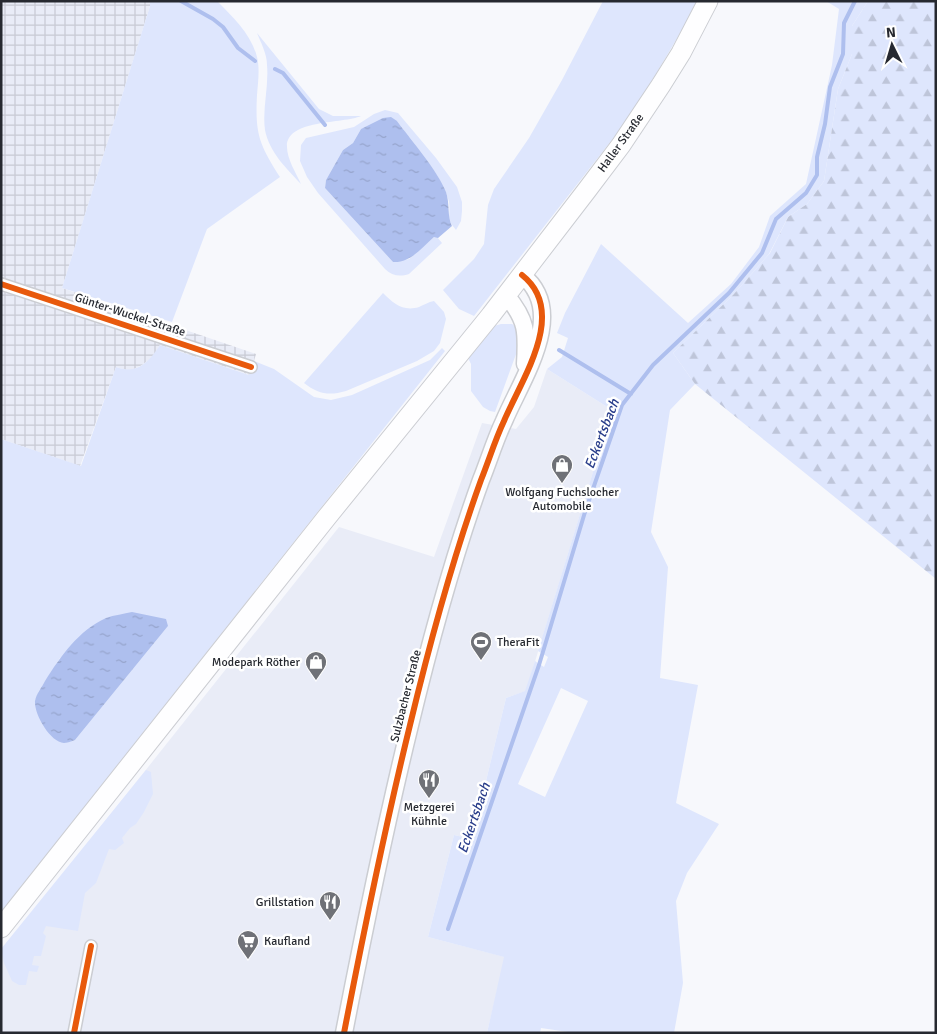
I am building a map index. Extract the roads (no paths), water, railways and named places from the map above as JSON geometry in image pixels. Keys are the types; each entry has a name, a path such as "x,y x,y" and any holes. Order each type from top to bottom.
{"main road":[{"name":"Haller Straße","path":"1,928 522,275 639,119 681,53 708,1"}],"street":[{"name":"Sulzbacher Straße","path":"344,1033 385,835 427,654 468,518 503,422 539,339 543,319 538,297 522,275"},
{"name":"Günter-Wuckel-Straße","path":"1,284 251,367"},
{"path":"506,295 518,310 526,329 524,376"},
{"path":"74,1033 91,946"}],"water":[{"path":"391,117 397,121 417,146 442,184 447,196 452,226 438,238 434,237 420,250 399,262 393,262 325,188 326,180 343,150 353,143 361,129 383,118"},
{"path":"132,612 166,619 168,626 75,740 65,743 53,738 48,733 37,713 35,701 39,691 71,645 87,630 106,618"}],"waterway":[{"path":"181,1 213,19 223,27 238,48 255,61"},
{"name":"Eckertsbach","path":"448,929 539,665 585,512 622,405 653,365 729,293 762,253 776,219 806,193 817,175 817,157 825,124 830,87 843,54 844,23 855,1"},
{"path":"275,69 283,73 325,125"},
{"path":"559,350 631,394"}],"place":[{"name":"Wolfgang Fuchslocher Automobile","path":"562,484"},
{"name":"TheraFit","path":"481,661"},
{"name":"Modepark Röther","path":"316,681"},
{"name":"Metzgerei Kühnle","path":"429,799"},
{"name":"Grillstation","path":"330,921"},
{"name":"Kaufland","path":"248,960"}]}
